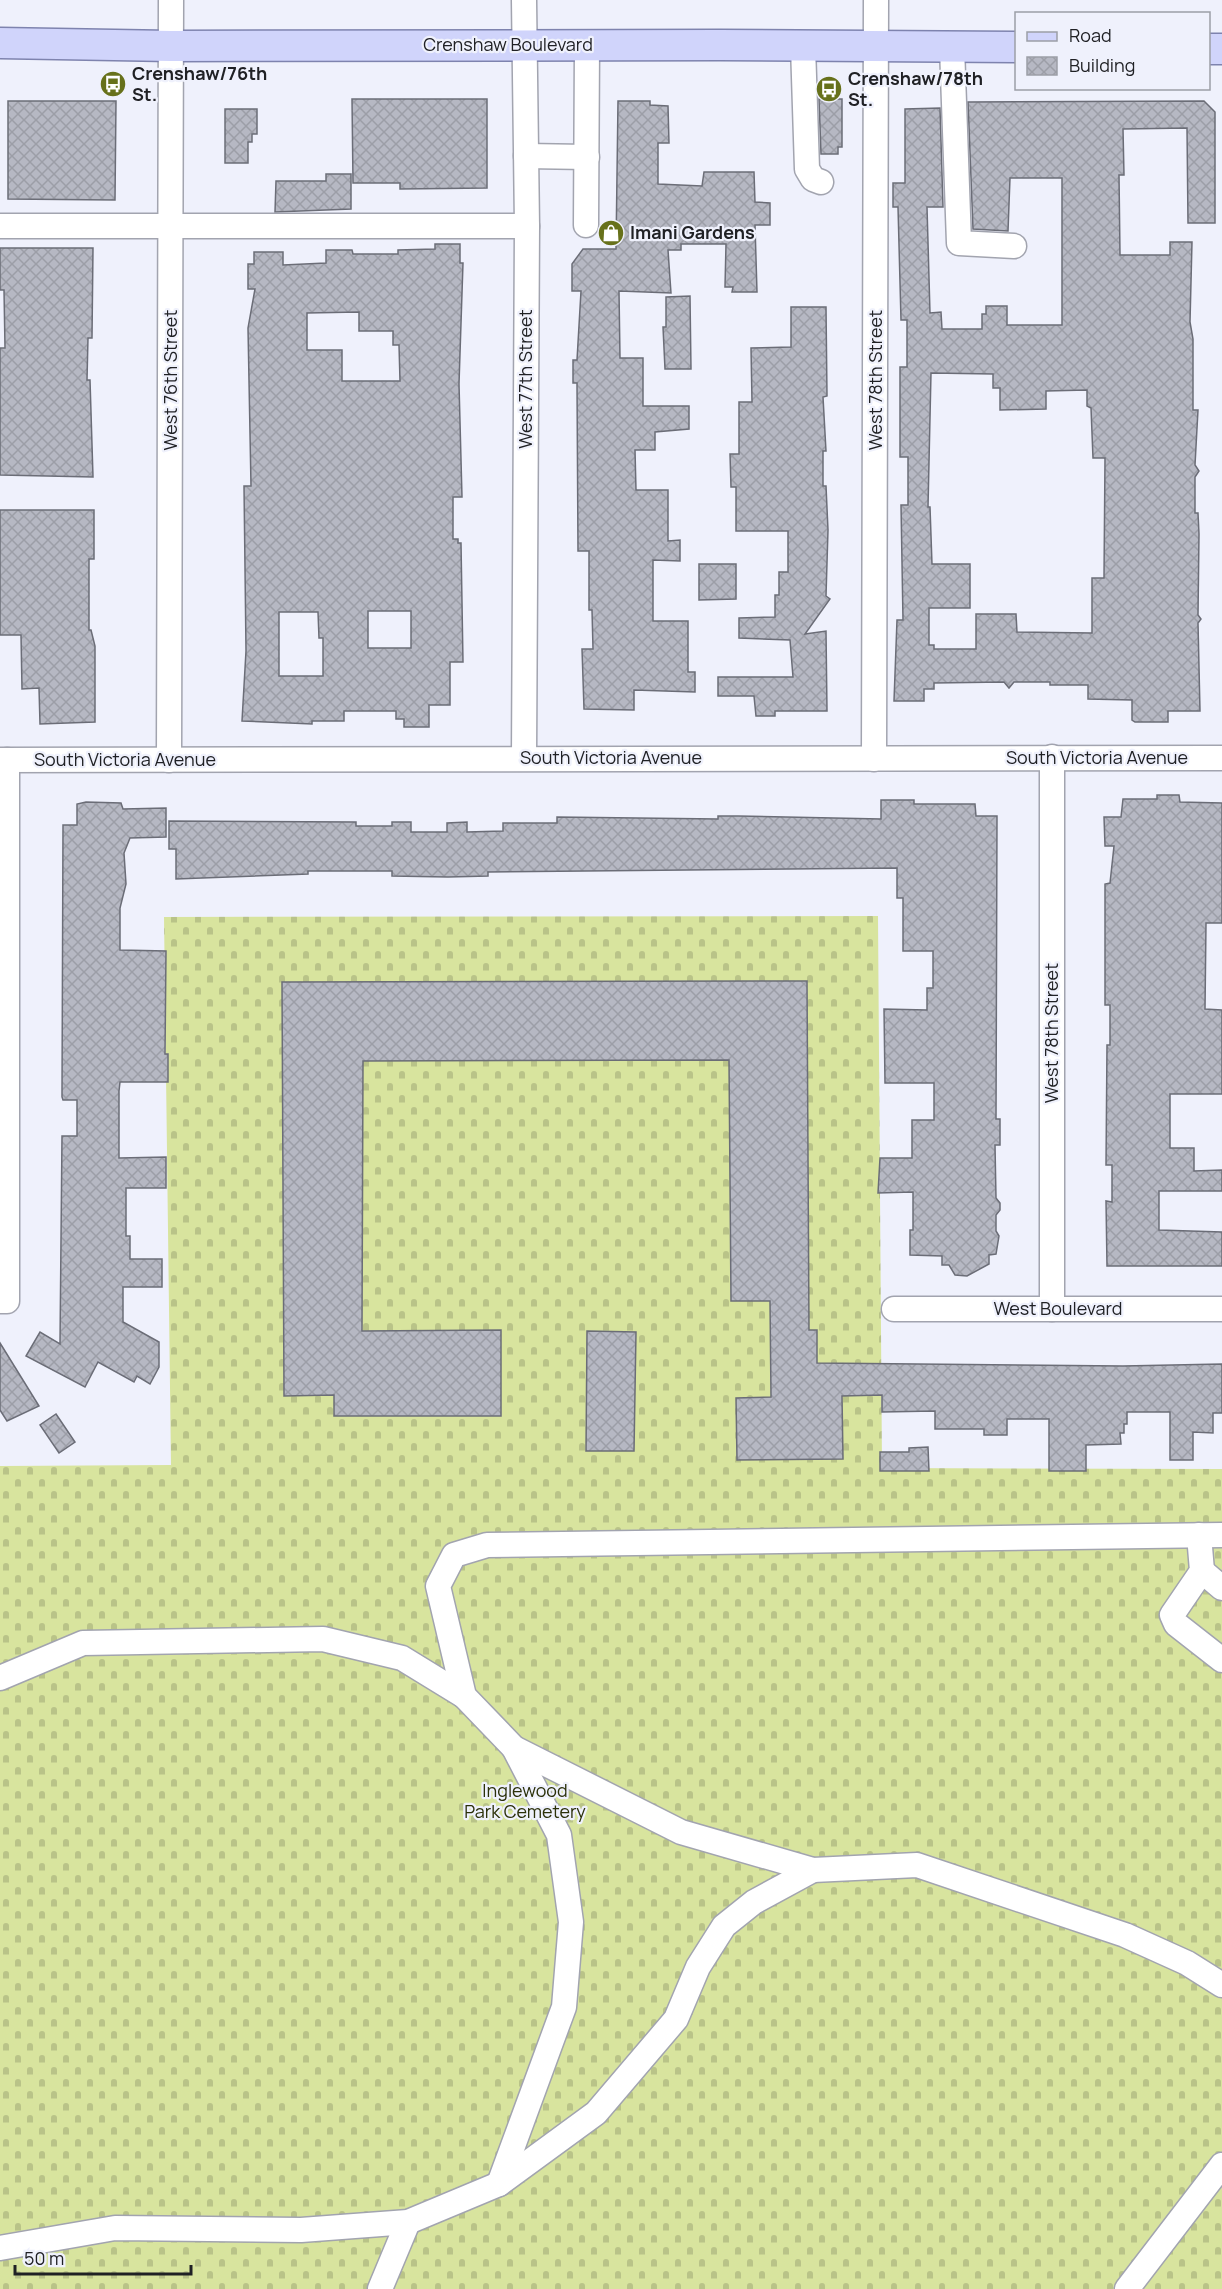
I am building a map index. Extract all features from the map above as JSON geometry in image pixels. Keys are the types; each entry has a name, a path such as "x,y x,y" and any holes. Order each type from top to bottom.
{"main road":[{"name":"Crenshaw Boulevard","path":"0,43 171,46 1015,47"}],"street":[{"name":"West 76th Street","path":"170,760 171,0"},
{"name":"West 77th Street","path":"524,0 527,226 524,758"},
{"name":"West 78th Street","path":"874,759 876,0"},
{"path":"586,225 587,45"},
{"path":"803,46 807,169 813,179 821,182"},
{"path":"952,47 959,243 1014,246"},
{"path":"526,156 587,157"},
{"path":"0,226 527,226"},
{"name":"West 78th Street","path":"1052,757 1052,1309"},
{"name":"South Victoria Avenue","path":"4,760 1222,758"},
{"path":"3,1301 4,760"},
{"name":"West Boulevard","path":"894,1309 1222,1309"},
{"path":"464,1696 438,1587 454,1555 487,1545 1210,1535 1216,1582 1172,1616 1176,1624 1222,1660"},
{"path":"0,1678 83,1644 323,1639 402,1658 464,1696 514,1748 559,1835 571,1922 564,2007 499,2184"},
{"path":"514,1748 681,1832 813,1870 917,1865 1136,1939 1187,1963 1222,1986"},
{"path":"1,2247 115,2228 301,2230 408,2222 499,2184 596,2113 676,2019 699,1967 724,1926 754,1902 813,1870"},
{"path":"1127,2289 1222,2165"},
{"path":"380,2289 408,2222"}],"green space":[{"name":"Inglewood Park Cemetery","path":"878,916 882,1468 1222,1469 1222,2289 0,2289 0,1466 171,1465 164,917"}],"building":[{"path":"352,99 487,99 487,188 400,189 400,183 353,183"},
{"path":"819,99 842,99 842,147 838,147 838,154 821,154"},
{"path":"8,101 116,101 115,200 8,199"},
{"path":"618,101 650,101 650,105 668,106 669,143 658,143 658,184 702,186 704,172 754,172 755,202 770,203 770,225 755,225 757,292 732,292 733,287 725,287 726,244 681,244 681,250 668,250 671,293 619,291 620,358 643,358 643,406 689,406 689,429 655,432 655,450 635,450 636,490 668,490 668,541 680,540 680,561 653,560 653,621 688,621 688,672 695,672 695,692 634,690 634,710 584,709 582,649 593,649 592,610 589,610 589,551 578,551 577,383 573,383 573,360 577,360 581,291 572,291 572,264 583,249 616,249"},
{"path":"1204,101 1215,112 1215,223 1188,223 1187,128 1123,129 1124,175 1119,175 1120,255 1170,255 1170,242 1192,242 1190,322 1193,339 1193,410 1198,410 1195,465 1199,471 1195,477 1195,513 1198,513 1199,534 1200,711 1168,711 1168,722 1135,722 1132,720 1132,700 1088,699 1088,685 1050,685 1050,682 1014,682 1009,688 1004,682 934,683 934,689 924,689 924,701 894,701 897,620 903,620 901,505 908,505 908,457 900,457 900,367 907,367 907,320 901,320 898,207 893,207 893,183 905,183 905,109 940,108 943,207 927,207 930,313 941,312 942,329 982,329 982,314 986,314 986,306 1007,306 1007,325 1062,325 1062,178 1010,178 1008,231 973,229 968,102","holes":["931,373 993,374 993,388 1000,388 1000,410 1046,409 1046,391 1087,390 1087,406 1091,408 1093,458 1105,458 1104,578 1092,578 1092,633 1017,632 1016,614 976,614 976,649 934,649 934,645 929,645 929,608 970,608 970,564 932,564 930,507 928,507"]},
{"path":"225,109 257,109 257,134 252,134 252,142 248,142 248,163 225,163"},
{"path":"326,174 351,174 351,209 275,212 276,181 326,181"},
{"path":"435,244 460,244 460,263 463,263 459,384 462,497 453,497 453,539 458,539 458,543 461,543 463,662 450,662 450,705 429,705 429,727 404,727 404,719 396,719 396,711 344,711 344,721 312,721 312,724 242,721 246,651 244,486 251,486 248,328 255,289 248,289 248,264 254,264 254,252 283,252 283,265 326,263 326,250 352,250 353,254 398,254 398,250 435,249","holes":["359,312 359,331 393,331 393,345 399,345 400,381 342,381 342,350 307,350 307,313","368,611 411,611 411,648 368,648","279,612 318,612 319,638 323,638 323,676 279,676"]},
{"path":"0,248 93,248 92,338 88,338 87,380 90,380 93,477 0,475 0,348 5,348 4,290 0,290"},
{"path":"690,296 691,369 665,369 663,327 666,327 666,297"},
{"path":"791,307 826,307 827,396 823,397 826,451 823,451 823,486 826,486 828,530 826,596 830,599 805,634 826,631 827,711 775,711 775,716 756,716 754,696 718,696 718,677 793,677 790,640 739,638 739,618 775,617 775,595 779,595 779,572 788,572 788,531 736,531 736,487 731,487 730,454 739,454 739,402 752,402 751,348 791,347"},
{"path":"0,510 94,510 94,559 89,559 89,630 91,630 95,646 95,722 40,724 39,688 22,689 21,635 0,635"},
{"path":"699,564 736,564 736,599 699,600"},
{"path":"1157,795 1179,795 1180,802 1222,803 1222,923 1206,923 1205,1009 1222,1010 1222,1094 1170,1094 1170,1148 1194,1148 1194,1171 1222,1170 1222,1191 1159,1191 1159,1230 1222,1232 1222,1266 1107,1266 1106,1201 1112,1202 1112,1165 1106,1165 1107,1045 1110,1045 1110,1005 1105,1005 1105,884 1110,883 1114,846 1105,846 1104,817 1121,817 1123,799 1157,799"},
{"path":"881,800 914,800 914,804 975,804 976,816 997,816 996,1119 1000,1119 1000,1145 995,1145 996,1198 1000,1203 1000,1210 996,1215 996,1231 999,1236 996,1254 989,1255 989,1264 967,1276 955,1275 949,1265 942,1265 942,1256 910,1255 910,1230 913,1230 913,1192 878,1193 880,1158 912,1158 912,1120 934,1120 934,1083 885,1083 884,1009 927,1010 927,988 933,988 933,951 903,951 903,898 897,898 897,868 488,872 488,876 448,877 392,876 392,871 308,871 308,874 176,879 176,849 169,849 169,821 356,822 356,826 392,826 392,822 411,822 411,832 447,832 447,823 467,822 467,832 503,831 503,823 557,823 557,817 718,819 718,816 738,816 881,819"},
{"path":"121,803 123,809 166,808 166,837 130,838 124,853 126,884 120,908 120,950 166,951 165,1054 168,1054 168,1082 120,1082 119,1091 119,1158 166,1157 166,1188 126,1188 126,1236 130,1236 130,1259 162,1259 162,1287 123,1287 123,1322 159,1342 159,1367 150,1384 137,1376 134,1382 98,1362 85,1387 26,1356 40,1332 60,1344 62,1136 77,1136 77,1100 63,1100 62,1097 63,825 77,825 77,804"},
{"path":"807,981 809,1330 817,1330 817,1363 1123,1366 1222,1364 1222,1413 1213,1413 1213,1433 1193,1432 1193,1460 1170,1460 1170,1412 1127,1412 1124,1433 1120,1433 1121,1444 1086,1445 1086,1471 1049,1471 1049,1419 1007,1419 1007,1435 984,1435 984,1429 935,1429 935,1411 882,1412 882,1395 842,1396 843,1459 737,1460 736,1398 771,1397 770,1301 731,1301 729,1060 363,1061 362,1331 501,1330 501,1416 334,1416 334,1395 284,1396 282,982"},
{"path":"587,1331 636,1332 634,1451 586,1451"},
{"path":"0,1343 39,1406 7,1421 0,1410"},
{"path":"56,1414 75,1442 59,1453 40,1425"},
{"path":"928,1447 929,1471 880,1471 880,1452 909,1452 909,1448"}],"place":[{"name":"Crenshaw/76th St.","path":"113,84"},
{"name":"Crenshaw/78th St.","path":"829,89"},
{"name":"Imani Gardens","path":"611,233"}]}
